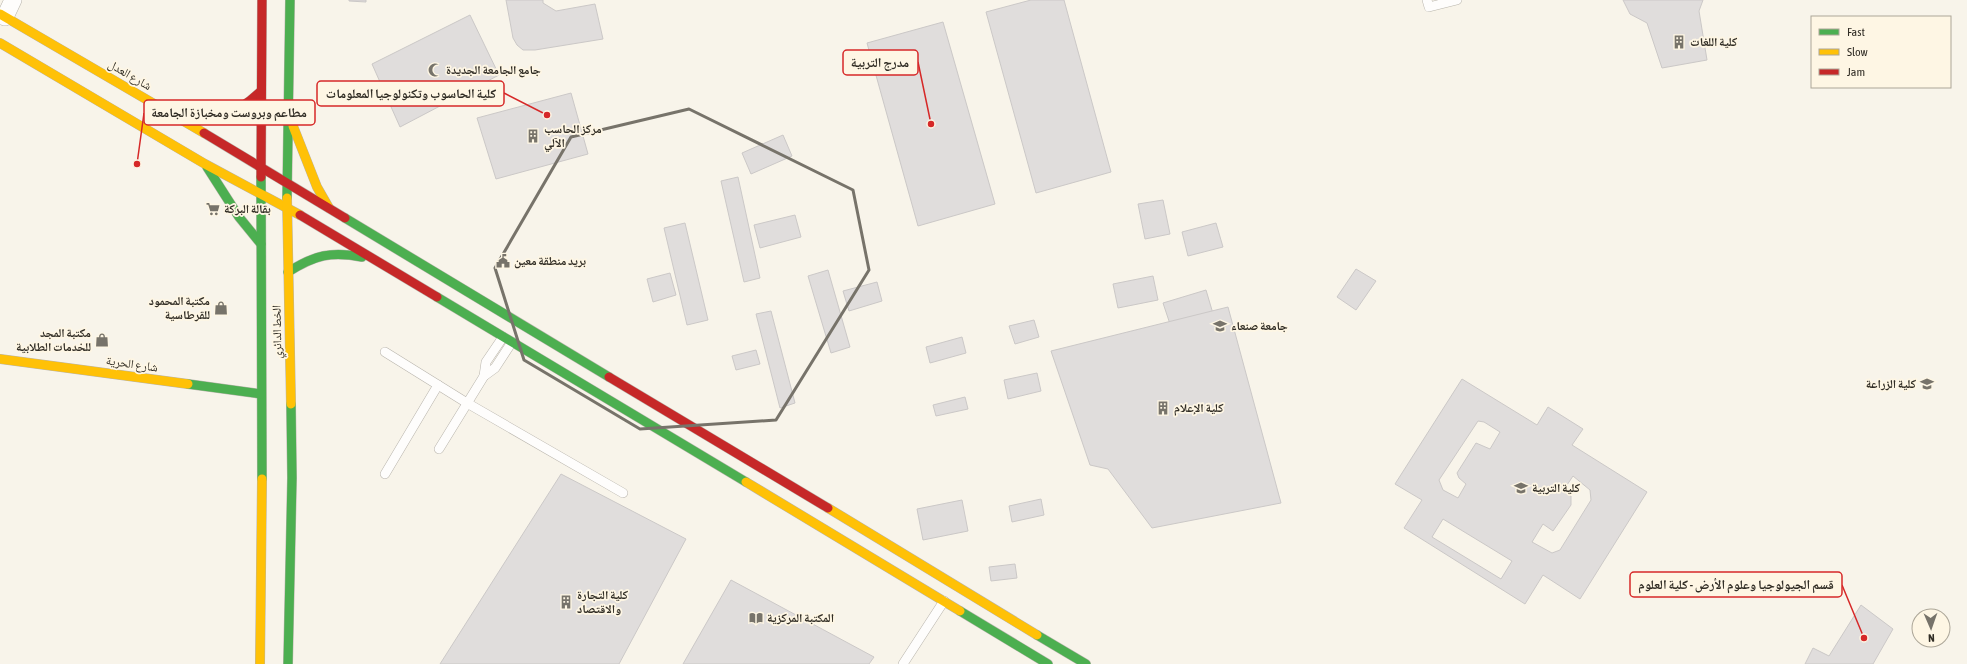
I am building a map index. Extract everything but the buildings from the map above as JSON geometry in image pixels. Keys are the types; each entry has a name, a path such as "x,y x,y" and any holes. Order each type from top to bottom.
{"street":[{"path":"3,15 13,0"},
{"name":"الخط الدائري","path":"260,664 263,561 260,193 262,0"},
{"name":"الخط الدائري","path":"288,664 292,478 287,207 290,0"},
{"name":"شارع العدل","path":"3,15 176,116 261,169 398,249 511,329"},
{"path":"0,43 205,164 287,207 371,259 511,329 1086,664"},
{"path":"176,116 210,118 232,114 247,106 260,92"},
{"path":"289,116 317,187 330,209"},
{"path":"205,164 239,217 261,244"},
{"path":"288,272 319,255 334,253 371,259"},
{"path":"511,329 512,342 1048,664"},
{"name":"شارع الحرية","path":"0,359 261,394"}],"lane":[{"path":"1428,0 1429,7 1457,0"},
{"path":"484,376 486,362 511,329"},
{"path":"439,450 484,376 495,368 512,342"},
{"path":"385,352 467,403 623,493"},
{"path":"385,474 438,385"},
{"path":"903,664 944,601"}],"highlighted area":[{"path":"689,109 853,190 869,270 776,420 640,429 524,360 495,268 571,137"}],"traffic: fast":[{"path":"287,198 290,0"},
{"path":"207,167 239,217 261,244"},
{"path":"261,177 262,479"},
{"path":"345,218 609,377"},
{"path":"288,272 315,258 324,256 341,254 362,257"},
{"path":"437,297 746,482"},
{"path":"188,384 261,394"},
{"path":"288,664 292,478 291,404"},
{"path":"960,611 1048,664"},
{"path":"1037,635 1086,664"}],"traffic: slow":[{"path":"0,14 204,133"},
{"path":"0,43 205,164 300,215"},
{"path":"293,126 317,187 329,208"},
{"path":"287,198 291,404"},
{"path":"0,359 188,384"},
{"path":"260,664 262,479"},
{"path":"746,482 960,611"},
{"path":"828,508 1037,635"}],"traffic: jam":[{"path":"261,177 262,0"},
{"path":"176,116 211,117 221,115 240,108 260,92"},
{"path":"204,133 345,218"},
{"path":"300,215 437,297"},
{"path":"609,377 828,508"}],"place":[{"name":"كلية اللغات","path":"1679,42"},
{"name":"جامع الجامعة الجديدة","path":"435,70"},
{"name":"كلية الحاسوب وتكنولوجيا المعلومات","path":"547,115"},
{"name":"مدرج التربية","path":"931,124"},
{"name":"مركز الحاسب الآلي","path":"533,136"},
{"name":"مطاعم وبروست ومخبازة الجامعة","path":"137,164"},
{"name":"بقالة البركة","path":"213,209"},
{"name":"بريد منطقة معين","path":"503,261"},
{"name":"مكتبة المحمود للقرطاسية","path":"221,308"},
{"name":"جامعة صنعاء","path":"1220,326"},
{"name":"مكتبة المجد للخدمات الطلابية","path":"102,340"},
{"name":"كلية الزراعة","path":"1927,384"},
{"name":"كلية الإعلام","path":"1163,408"},
{"name":"كلية التربية","path":"1521,488"},
{"name":"كلية التجارة والاقتصاد","path":"566,602"},
{"name":"المكتبة المركزية","path":"756,618"},
{"name":"قسم الجيولوجيا وعلوم الأرض - كلية العلوم","path":"1864,638"}]}
